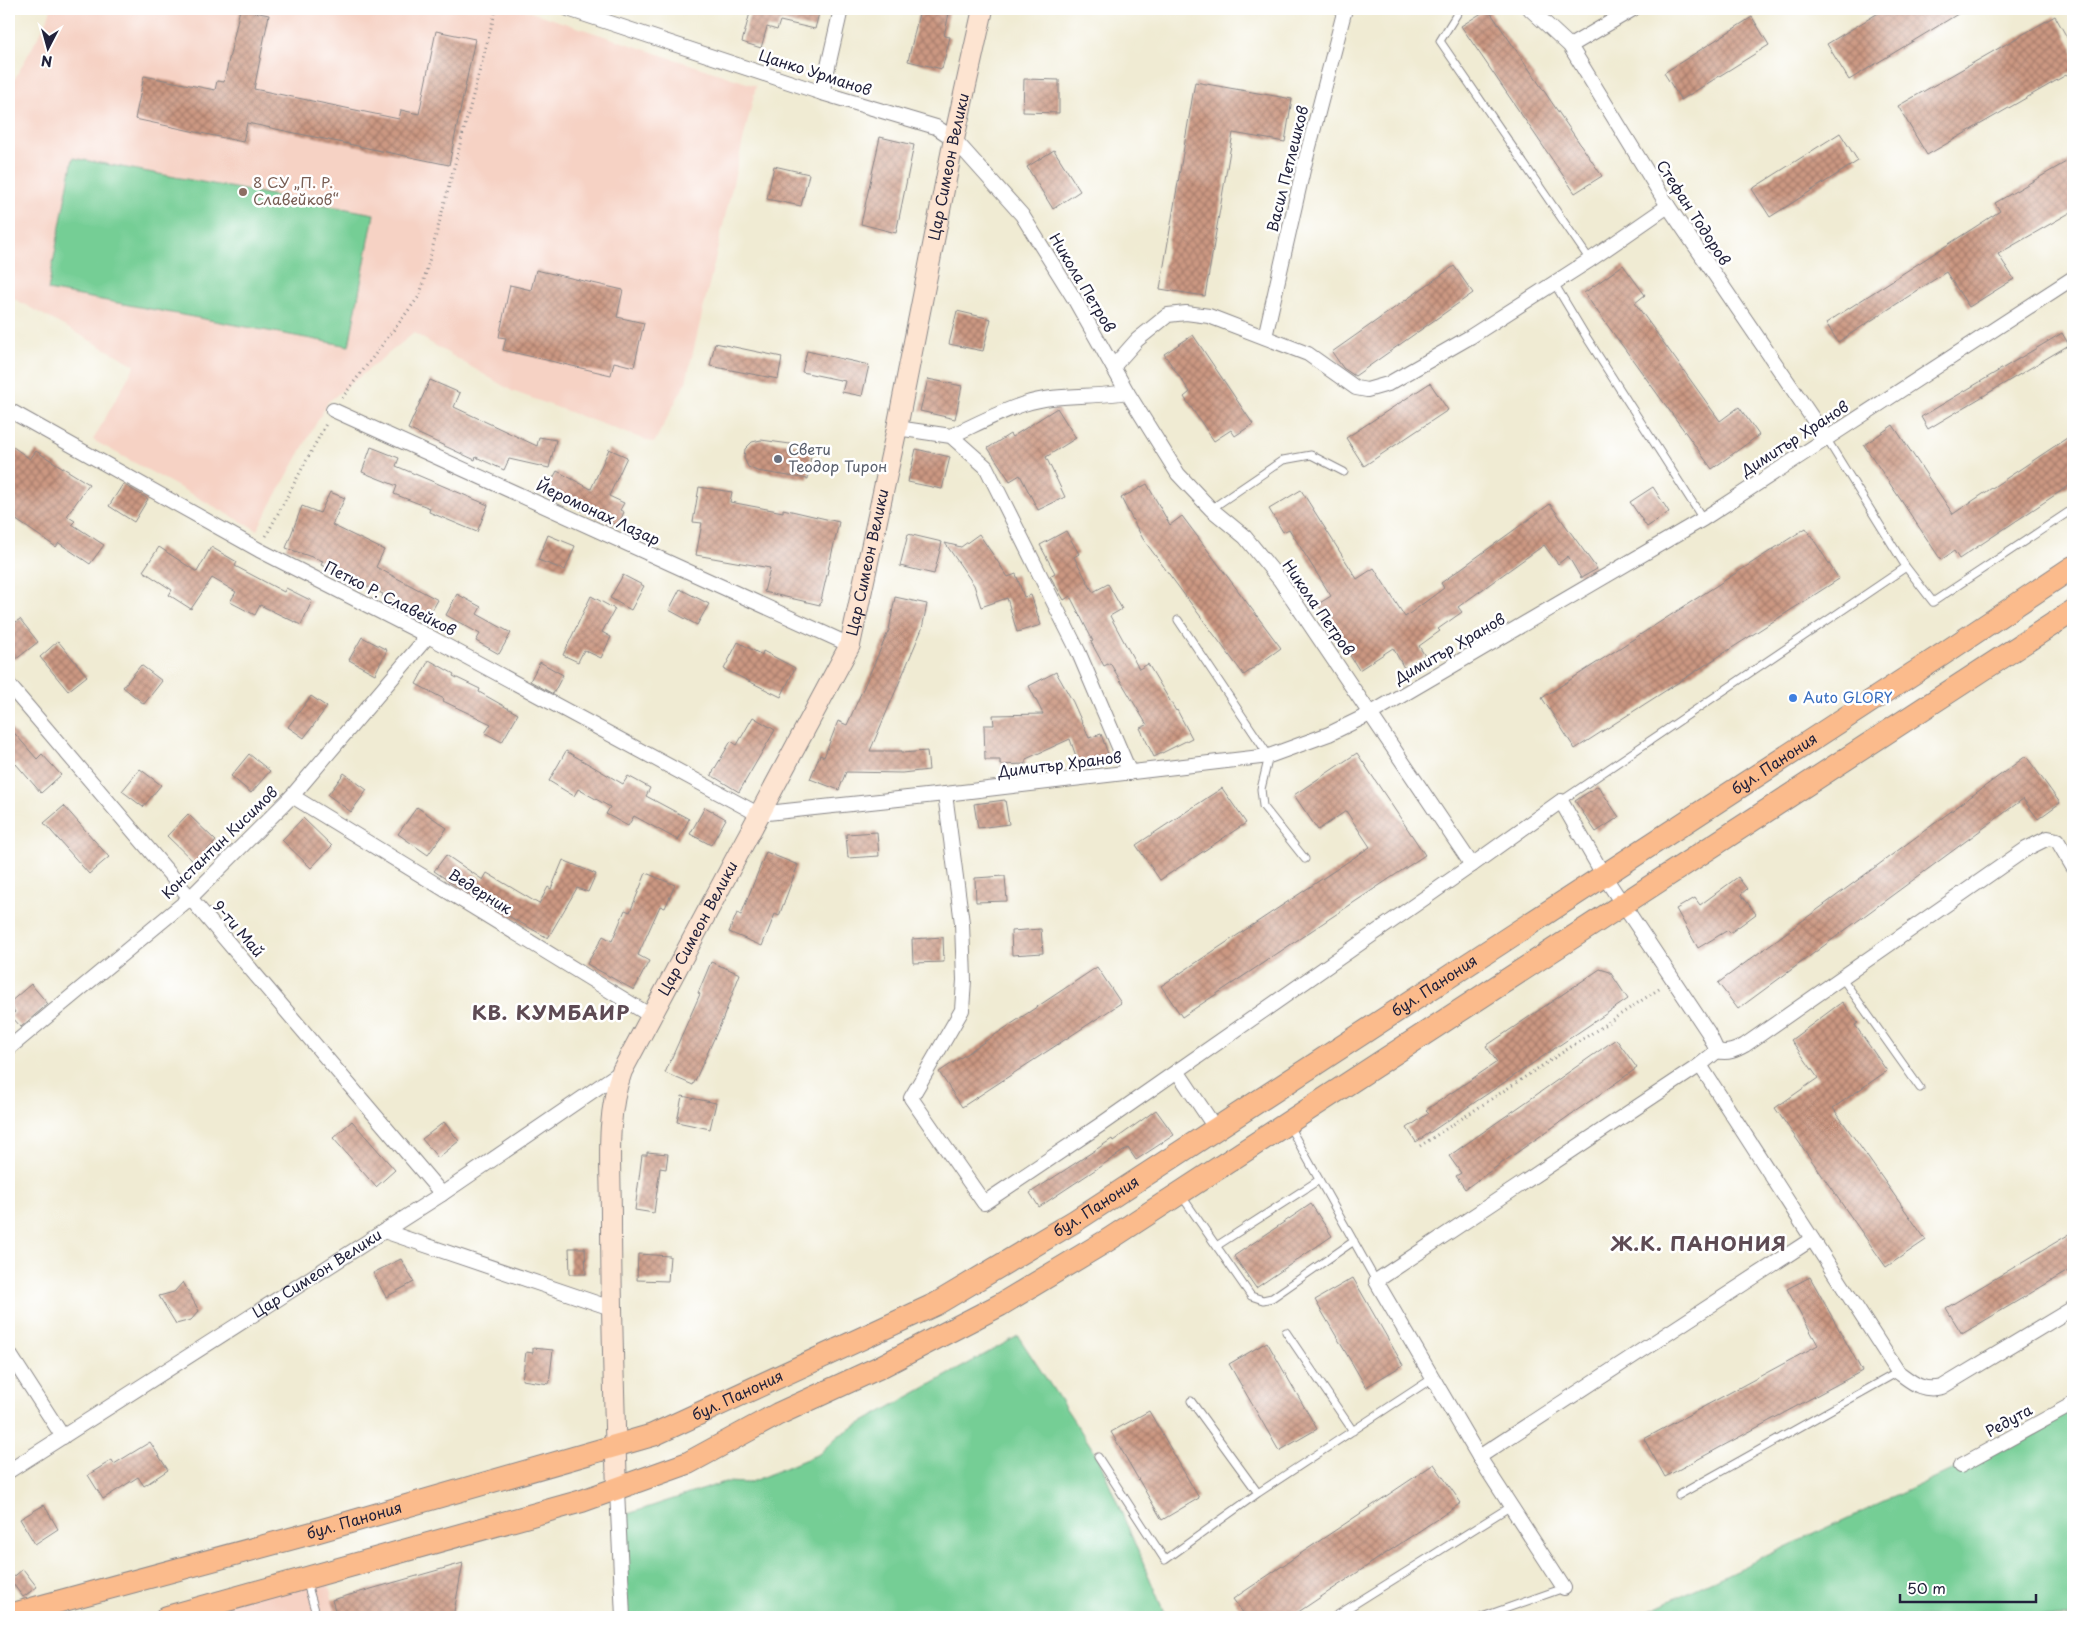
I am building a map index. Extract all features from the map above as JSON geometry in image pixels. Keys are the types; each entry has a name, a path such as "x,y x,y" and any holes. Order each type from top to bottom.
{"main road":[{"name":"Цар Симеон Велики","path":"617,1490 611,1308 610,1136 615,1089 622,1071 651,1016 850,645 897,428 954,139 984,9"},
{"name":"бул. Панония","path":"9,1615 312,1533 654,1435 936,1304 1075,1221 1940,656 2073,567"},
{"path":"167,1617 306,1580 617,1490 688,1464 778,1414 878,1368 1000,1305 1180,1194 1624,906 2073,611"}],"street":[{"name":"Цанко Урманов","path":"568,9 822,93 936,127 954,139 1022,215"},
{"path":"822,93 841,9"},
{"name":"Васил Петлешков","path":"1265,337 1303,170 1345,9"},
{"name":"Стефан Тодоров","path":"1530,9 1570,46 1668,206 1826,438"},
{"path":"1570,46 1633,9"},
{"path":"1112,366 1137,340 1168,315 1186,312 1209,316 1308,354 1356,388 1367,390 1388,384 1470,337 1590,260 1668,206"},
{"name":"Никола Петров","path":"1022,215 1075,300 1127,392 1178,474 1211,509 1245,537 1280,580 1472,865"},
{"name":"Димитър Хранов","path":"758,814 1268,756 1328,734 1370,714 1703,519 2073,278"},
{"path":"897,428 951,436 1025,403 1067,396 1102,396 1127,392"},
{"name":"Петко Р. Славейков","path":"9,410 258,550 428,636 758,814"},
{"name":"Йеромонах Лазар","path":"333,410 850,645"},
{"path":"951,436 986,467 1078,651 1130,773"},
{"name":"Константин Кисимов","path":"12,1039 190,898 292,796 428,636"},
{"name":"9-ти Май","path":"9,685 442,1194"},
{"path":"945,794 962,923 964,980 962,1010 911,1098 984,1203 1177,1071 1561,801 1604,876 1708,1032 1718,1051 1723,1053 1745,1046 2026,849 2048,838 2057,840 2073,867"},
{"name":"Ведерник","path":"292,796 651,1016"},
{"path":"1564,1588 1479,1457 1376,1281 1700,1065 1718,1051"},
{"path":"1700,1065 1898,1372 1916,1385 1930,1390 1942,1388 2073,1308"},
{"name":"Цар Симеон Велики","path":"9,1471 442,1194 622,1071"},
{"path":"1177,1071 1216,1128"},
{"path":"384,1231 611,1308"},
{"path":"1479,1457 1812,1239"},
{"path":"9,1353 62,1437"},
{"name":"Редута","path":"1960,1466 2073,1404"},
{"path":"617,1490 623,1617"}],"lane":[{"path":"1460,9 1440,41 1590,260"},
{"path":"1554,283 1703,519"},
{"path":"1826,438 1906,567 1933,602 2073,509"},
{"path":"1211,509 1283,460 1311,455 1344,472"},
{"path":"1561,801 1906,567"},
{"path":"1178,620 1268,756 1261,789 1263,806 1305,859"},
{"path":"1842,978 1920,1088"},
{"path":"1288,1124 1376,1281"},
{"path":"1218,1245 1319,1180"},
{"path":"1180,1194 1218,1245 1251,1296 1263,1300 1272,1298 1354,1241"},
{"path":"1286,1332 1353,1431"},
{"path":"1679,1495 1898,1372"},
{"path":"1098,1457 1165,1560 1258,1493 1433,1378"},
{"path":"1191,1400 1258,1493"},
{"path":"1334,1617 1512,1506"},
{"path":"306,1580 317,1617"},
{"path":"1482,1617 1564,1588"}],"path":[{"path":"258,550 333,410 420,295 496,9"},
{"path":"1420,1146 1672,980"}],"shaded area":[{"name":"8 СУ „П. Р. Славейков“","path":"51,9 522,9 756,86 686,382 654,443 512,391 414,333 328,402 257,530 93,440 135,365 9,296 9,89 47,21"},
{"path":"326,1573 337,1617 167,1617"}],"green space":[{"path":"73,158 374,214 349,346 48,290"},
{"path":"1018,1336 1098,1457 1166,1617 623,1617 619,1517 725,1482 748,1483 819,1454 838,1436"},
{"path":"2073,1404 2073,1617 1635,1617 1960,1466"}],"building":[{"path":"240,9 269,15 254,89 399,119 401,110 419,114 436,31 475,39 449,165 247,123 243,142 135,119 144,76 215,90 217,81 224,82"},
{"path":"751,9 820,9 815,29 780,21 777,30 767,27 761,48 742,42"},
{"path":"920,9 950,9 944,36 950,37 942,69 908,61"},
{"path":"1488,9 1602,176 1575,193 1461,26"},
{"path":"1885,9 1966,9 1849,80 1827,44"},
{"path":"2055,16 2073,48 2073,71 1927,155 1898,106"},
{"path":"1752,17 1769,45 1681,100 1664,73"},
{"path":"1024,79 1059,80 1059,113 1023,112"},
{"path":"1195,82 1292,99 1285,142 1233,133 1205,296 1160,289"},
{"path":"1840,133 1858,161 1770,217 1752,189"},
{"path":"880,137 914,145 896,233 861,224"},
{"path":"1054,150 1080,191 1053,209 1027,167"},
{"path":"2073,158 2073,211 1998,254 2014,279 1969,307 1946,272 1838,342 1826,323 2000,211 1995,203"},
{"path":"774,166 809,174 801,206 767,199"},
{"path":"1623,265 1645,295 1635,303 1720,421 1739,407 1759,435 1712,469 1584,293"},
{"path":"1454,266 1473,293 1355,376 1343,368 1332,352"},
{"path":"536,270 623,290 617,317 644,323 634,367 614,362 611,375 503,350 506,338 499,337 510,285 531,290"},
{"path":"957,311 991,319 983,351 949,344"},
{"path":"2062,333 2069,345 1928,429 1921,417"},
{"path":"1193,335 1253,424 1235,436 1231,430 1214,441 1184,397 1190,392 1164,354"},
{"path":"715,343 782,357 778,379 710,366"},
{"path":"807,351 869,365 862,396 842,392 845,381 802,372"},
{"path":"928,379 962,386 955,419 920,411"},
{"path":"430,380 460,393 454,407 537,446 539,437 556,440 549,468 509,459 504,470 476,457 475,460 408,429"},
{"path":"1430,383 1448,410 1364,466 1346,438"},
{"path":"1057,408 1076,438 1046,457 1065,497 1038,510 1020,475 1010,481 988,448 1010,434 1012,437"},
{"path":"1893,425 1953,514 2073,434 2073,483 1959,559 1954,551 1941,560 1864,445"},
{"name":"Свети Теодор Тирон","path":"761,440 812,447 808,479 757,471 748,467 744,458 745,449 752,442"},
{"path":"9,444 30,459 36,451 89,484 67,516 75,521 72,524 104,545 90,564 59,543 56,547 9,515"},
{"path":"371,447 399,458 396,466 488,505 477,532 429,512 430,508 394,494 397,486 362,472"},
{"path":"609,449 627,457 609,496 624,503 620,510 624,512 618,526 583,511 546,491 557,471 591,489"},
{"path":"916,449 950,457 942,489 908,482"},
{"path":"123,484 148,499 134,522 109,506"},
{"path":"1147,484 1170,525 1182,516 1281,648 1244,675 1143,539 1121,498"},
{"path":"699,487 732,492 730,502 783,512 783,509 839,522 820,605 764,592 770,568 696,555 702,523 693,522"},
{"path":"1653,487 1669,512 1647,527 1630,502"},
{"path":"1301,490 1357,579 1374,568 1405,617 1444,588 1441,583 1550,504 1597,569 1581,578 1568,556 1558,564 1544,545 1458,607 1462,612 1438,629 1440,631 1419,646 1425,656 1404,668 1393,648 1359,670 1318,604 1331,596 1289,529 1283,532 1269,509"},
{"path":"330,492 345,498 332,525 384,550 376,567 438,600 426,621 382,597 383,594 321,565 323,561 286,548 302,506 320,513"},
{"path":"1806,528 1839,579 1575,749 1542,698"},
{"path":"1066,531 1079,554 1074,557 1093,592 1108,584 1122,609 1110,616 1139,669 1148,664 1192,738 1154,757 1140,728 1147,725 1110,663 1104,666 1070,596 1064,600 1050,576 1055,573 1040,545"},
{"path":"908,534 942,542 934,574 900,566"},
{"path":"979,534 1008,577 1016,574 1024,597 1031,595 1041,625 1017,632 1007,598 981,607 974,585 945,543 961,547"},
{"path":"548,535 575,546 565,570 538,560"},
{"path":"159,547 197,572 211,547 237,562 235,566 284,592 286,588 312,601 301,625 260,605 255,615 230,602 236,592 212,578 191,609 169,595 172,590 143,571"},
{"path":"623,575 644,586 631,610 610,598"},
{"path":"680,589 709,604 697,625 669,610"},
{"path":"457,594 481,607 477,614 511,633 499,654 476,641 480,634 446,615"},
{"path":"591,596 615,609 602,632 611,637 601,658 584,650 578,662 563,655"},
{"path":"895,597 927,604 922,629 870,751 902,751 902,753 927,751 929,770 902,773 846,772 839,790 810,779 820,755 824,757 838,721 847,725 889,630"},
{"path":"20,619 38,642 15,660 9,652 9,627"},
{"path":"362,637 387,650 375,674 349,660"},
{"path":"58,641 87,676 68,691 40,657"},
{"path":"738,642 762,655 763,651 795,668 781,697 724,669"},
{"path":"429,660 454,674 453,676 480,689 479,692 518,714 502,742 485,733 491,724 443,701 444,699 416,684"},
{"path":"540,662 563,675 553,694 530,681"},
{"path":"141,665 162,681 144,704 123,687"},
{"path":"1056,672 1073,702 1089,738 1101,734 1109,757 1080,768 1070,739 1026,759 1026,764 1000,765 1000,760 985,760 984,725 994,725 993,715 1043,714 1029,686"},
{"path":"311,696 327,707 304,738 288,727"},
{"path":"753,717 775,730 739,792 711,775 731,741 737,745"},
{"path":"9,727 37,759 42,754 61,775 41,793 16,764 9,770"},
{"path":"566,751 623,784 628,776 650,788 646,796 689,819 678,840 634,816 628,826 606,814 610,807 578,789 574,796 549,781"},
{"path":"1357,753 1425,855 1182,1017 1161,986 1370,847 1346,811 1318,830 1294,795"},
{"path":"249,754 270,771 251,793 231,776"},
{"path":"2026,756 2060,803 2038,819 2023,799 1738,1009 1718,983"},
{"path":"140,769 161,785 143,807 122,791"},
{"path":"344,773 367,790 351,812 328,795"},
{"path":"1598,786 1619,817 1596,832 1575,801"},
{"path":"1222,788 1246,823 1160,880 1136,845"},
{"path":"1005,800 1009,824 978,828 974,804"},
{"path":"64,806 109,857 89,874 44,823"},
{"path":"417,807 447,828 428,855 398,834"},
{"path":"705,807 726,819 711,845 690,834"},
{"path":"188,814 216,841 195,863 167,836"},
{"path":"303,818 332,846 311,868 282,840"},
{"path":"877,832 879,856 848,858 846,834"},
{"path":"766,852 798,865 779,916 775,914 762,946 729,932 737,913 741,915"},
{"path":"446,855 483,880 487,873 539,904 548,887 551,889 563,860 596,874 588,892 577,888 548,938 465,892 434,871"},
{"path":"646,873 675,885 665,908 660,906 638,955 649,961 634,990 587,964 603,936 612,941 625,910 630,912"},
{"path":"1005,876 1007,901 976,902 975,878"},
{"path":"1738,877 1747,889 1741,894 1756,914 1730,933 1728,930 1698,948 1676,909 1695,898 1700,905"},
{"path":"1041,929 1043,953 1012,955 1011,931"},
{"path":"943,937 944,962 913,963 912,939"},
{"path":"711,962 740,974 722,1021 693,1085 665,1073 700,994 698,993"},
{"path":"1097,967 1121,1003 962,1107 939,1072"},
{"path":"1600,969 1610,972 1628,999 1416,1142 1407,1128 1429,1113 1426,1110 1497,1062 1486,1046"},
{"path":"31,984 48,1004 21,1027 11,1016 15,1012 9,1003"},
{"path":"1842,1002 1858,1023 1855,1025 1887,1071 1833,1108 1926,1240 1886,1267 1775,1108 1818,1078 1791,1040"},
{"path":"1616,1039 1637,1068 1465,1189 1456,1176 1461,1173 1449,1156"},
{"path":"682,1096 716,1103 710,1129 677,1122"},
{"path":"1156,1110 1174,1135 1136,1160 1128,1148 1039,1207 1030,1193 1112,1139 1113,1141"},
{"path":"352,1121 395,1170 376,1187 333,1138"},
{"path":"444,1122 459,1141 438,1158 422,1139"},
{"path":"647,1152 668,1154 666,1169 660,1168 654,1213 635,1210 642,1155 647,1155"},
{"path":"1311,1204 1332,1236 1256,1288 1234,1256"},
{"path":"2073,1232 2073,1268 1962,1334 1946,1308"},
{"path":"569,1248 585,1248 586,1274 570,1274"},
{"path":"638,1254 670,1256 668,1281 637,1280"},
{"path":"401,1259 414,1282 386,1297 373,1273"},
{"path":"1810,1277 1862,1371 1665,1477 1644,1439 1818,1345 1787,1289"},
{"path":"1353,1278 1403,1365 1366,1387 1315,1300"},
{"path":"183,1282 199,1311 191,1320 176,1324 159,1296 174,1292"},
{"path":"1267,1342 1317,1429 1279,1451 1229,1364"},
{"path":"533,1348 553,1350 549,1384 522,1380 526,1352 533,1353"},
{"path":"1149,1411 1199,1498 1162,1520 1111,1432"},
{"path":"150,1442 168,1470 144,1486 138,1477 103,1499 88,1475 112,1460 114,1464"},
{"path":"1434,1464 1461,1503 1291,1617 1246,1617 1233,1599"},
{"path":"44,1505 58,1529 35,1544 20,1519"},
{"path":"463,1563 453,1617 337,1617 332,1600"},
{"path":"23,1569 37,1587 23,1597 10,1580"}],"place":[{"name":"8 СУ „П. Р. Славейков“","path":"243,192"},
{"name":"Свети Теодор Тирон","path":"778,459"},
{"name":"Auto GLORY","path":"1793,698"}],"district":[{"name":"КВ. КУМБАИР","path":"551,1013"},
{"name":"Ж.К. ПАНОНИЯ","path":"1699,1244"}]}
